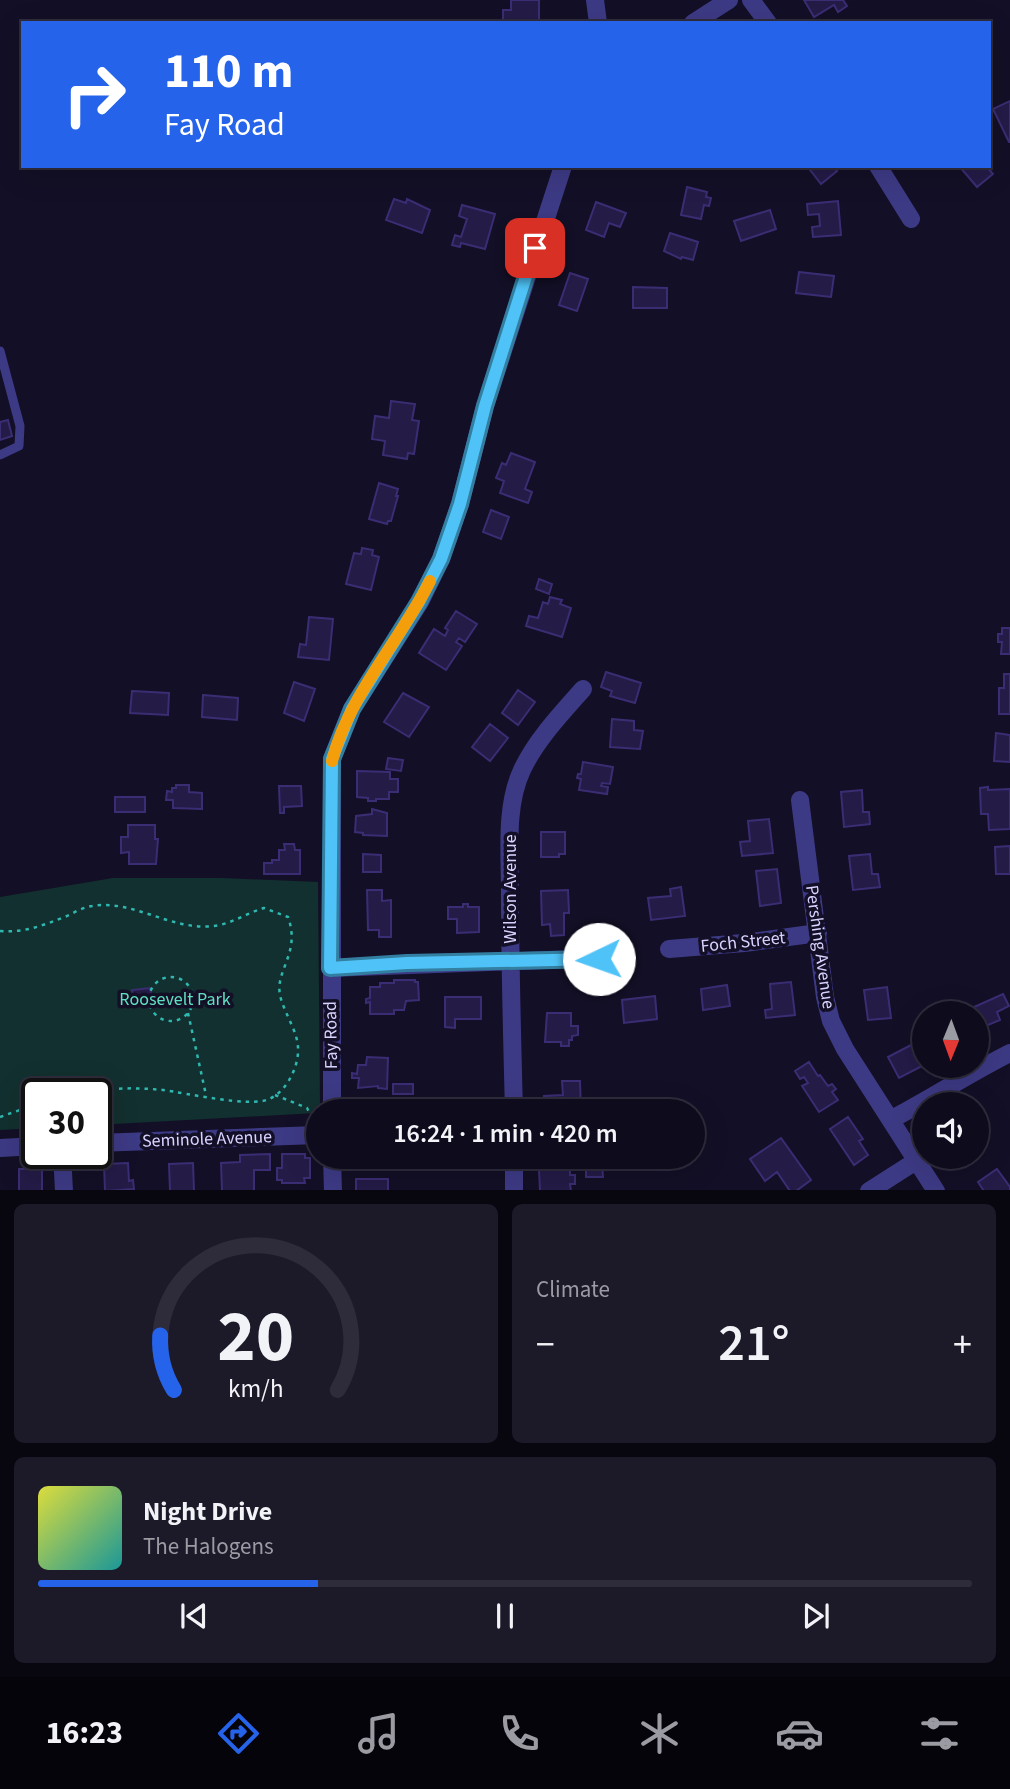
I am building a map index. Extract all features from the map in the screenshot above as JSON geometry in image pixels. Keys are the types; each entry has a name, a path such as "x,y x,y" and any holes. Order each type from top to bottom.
{"street":[{"path":"596,0 598,21"},
{"path":"695,21 729,0"},
{"path":"751,0 767,21"},
{"name":"Fay Road","path":"332,1099 332,759 352,709 419,602 441,559 460,504 485,406 562,168"},
{"path":"879,168 911,219"},
{"name":"Wilson Avenue","path":"514,1099 510,823 515,790 521,771 536,746 583,689"},
{"name":"Pershing Avenue","path":"800,800 825,997 831,1021 845,1049 912,1154"},
{"name":"Foch Street","path":"669,949 818,933"},
{"path":"330,968 407,963 626,957"},
{"path":"892,1119 1010,1053"},
{"name":"Seminole Avenue","path":"112,1142 306,1135"},
{"path":"0,1148 21,1147"},
{"path":"871,1190 912,1164"},
{"path":"63,1169 64,1190"},
{"path":"333,1169 334,1190"},
{"path":"514,1169 514,1190"},
{"name":"Pershing Avenue","path":"921,1169 935,1190"}],"lane":[{"path":"0,351 20,426 19,446 0,455"}],"path":[{"path":"0,931 33,929 92,906 112,905 167,922 195,925 214,926 264,908 288,917 293,931 291,951 279,990 288,1020 297,1036 297,1064 292,1076 275,1095 260,1102 160,1090 112,1089"},
{"path":"188,1013 170,1021 152,1011 149,998 160,980 175,978 188,985 193,999 188,1013 207,1097"},
{"path":"275,1095 306,1108"},
{"path":"0,1117 21,1110"}],"green space":[{"name":"Roosevelt Park","path":"113,878 222,878 318,882 320,1099 306,1099 306,1114 112,1124 112,1078 21,1078 21,1129 0,1130 0,897"}],"building":[{"path":"511,0 539,0 539,21 503,21 503,10 511,10"},
{"path":"804,0 843,0 847,6 838,12 834,5 814,17"},
{"path":"1010,101 1010,142 1009,142 993,109"},
{"path":"809,168 835,168 837,171 821,184"},
{"path":"961,168 988,168 993,174 977,187"},
{"path":"687,187 707,192 706,197 711,198 709,206 704,205 701,219 681,215"},
{"path":"394,199 406,203 407,199 430,210 422,233 386,220"},
{"path":"838,201 841,235 813,237 812,227 820,226 819,214 808,215 807,204"},
{"path":"596,202 626,213 620,227 609,223 604,237 586,230"},
{"path":"462,205 495,214 485,249 461,243 460,247 452,245 455,235 461,237 467,219 459,216"},
{"path":"770,210 776,229 741,241 734,221"},
{"path":"670,233 698,242 693,260 681,259 664,251"},
{"path":"799,272 834,276 831,297 796,293"},
{"path":"570,273 588,279 577,311 559,305"},
{"path":"633,287 667,288 667,308 633,308"},
{"path":"391,401 415,404 412,420 419,421 414,454 408,453 407,459 383,455 385,441 372,439 375,416 389,418"},
{"path":"8,420 12,436 0,440 0,422"},
{"path":"511,453 535,462 525,489 532,492 528,503 500,493 504,481 496,478 502,463 506,465"},
{"path":"379,483 398,489 391,521 387,524 369,519"},
{"path":"491,510 509,517 501,539 483,532"},
{"path":"362,548 373,550 372,555 379,557 371,590 346,584 354,553 361,554"},
{"path":"539,579 552,584 549,594 536,589"},
{"path":"550,597 562,600 560,604 571,608 562,637 526,626 529,616 538,618 543,602 548,604"},
{"path":"456,611 477,624 465,642 459,638 456,642 462,646 446,670 419,653 434,629 445,636 448,630 445,628"},
{"path":"309,617 333,619 329,660 298,657 300,644 306,645"},
{"path":"1002,628 1010,628 1010,654 1001,654 1002,642 998,642 998,634 1002,634"},
{"path":"606,672 641,683 635,703 610,696 612,691 601,687"},
{"path":"1004,674 1010,674 1010,714 999,714 999,688 1004,688"},
{"path":"294,682 315,689 304,721 284,713"},
{"path":"518,690 535,702 518,725 502,713"},
{"path":"132,691 169,693 168,715 130,713"},
{"path":"403,693 429,707 409,737 384,722"},
{"path":"203,695 238,698 237,720 202,717"},
{"path":"612,719 634,721 634,730 643,731 640,749 610,747"},
{"path":"490,724 508,738 490,761 472,747"},
{"path":"996,733 1010,735 1010,762 994,761"},
{"path":"388,758 403,760 401,771 386,769"},
{"path":"583,762 613,767 610,784 602,783 601,786 608,787 607,794 579,790 581,779 577,778 578,774 581,774"},
{"path":"357,771 390,772 390,779 398,779 398,792 389,792 389,799 376,801 357,797"},
{"path":"176,785 189,785 189,792 202,793 202,809 173,808 173,800 166,800 167,791 172,792"},
{"path":"279,786 301,786 302,806 284,807 284,813 280,813"},
{"path":"988,787 988,790 1010,789 1010,829 989,830 988,814 981,814 980,788"},
{"path":"862,790 863,812 869,812 870,824 844,827 841,792"},
{"path":"115,797 145,797 145,812 115,812"},
{"path":"372,809 387,813 387,836 355,832 356,816 372,814"},
{"path":"769,819 773,853 742,856 740,842 750,841 748,821"},
{"path":"128,825 155,825 155,839 158,839 156,864 129,864 129,852 121,853 121,837 128,837"},
{"path":"541,832 565,832 565,854 559,854 559,857 541,857"},
{"path":"284,844 294,844 295,850 300,850 300,874 264,874 264,863 279,860 279,850 285,850"},
{"path":"1010,846 1010,874 996,874 995,847"},
{"path":"363,854 381,855 381,872 363,872"},
{"path":"870,854 872,874 878,874 880,887 853,890 849,856"},
{"path":"777,869 781,903 760,906 756,871"},
{"path":"681,887 685,916 651,920 648,898 671,896 670,889"},
{"path":"367,890 382,890 382,901 391,900 391,937 379,937 379,930 368,930"},
{"path":"568,890 569,913 564,913 564,935 551,936 550,924 542,925 541,891"},
{"path":"463,904 479,907 479,932 457,933 457,919 448,919 448,907 463,907"},
{"path":"394,980 418,982 419,1000 406,1001 404,1010 394,1010 394,1014 370,1014 370,1002 366,1003 366,999 370,998 370,987 380,987 380,983 394,983"},
{"path":"791,982 795,1015 766,1018 765,1010 772,1009 770,984"},
{"path":"727,985 730,1006 703,1010 701,989"},
{"path":"887,987 891,1018 868,1020 864,990"},
{"path":"150,988 153,1002 135,1005 132,990"},
{"path":"1003,994 1009,1006 997,1012 1000,1020 989,1025 989,1001"},
{"path":"655,996 657,1019 624,1023 622,1000"},
{"path":"445,997 481,997 481,1019 455,1019 455,1028 445,1027"},
{"path":"547,1013 571,1013 571,1026 578,1026 578,1035 572,1036 569,1046 561,1046 561,1042 545,1042"},
{"path":"912,1045 912,1071 899,1078 888,1057"},
{"path":"367,1057 388,1058 387,1089 378,1086 358,1088 359,1078 352,1078 352,1073 357,1074 358,1065 366,1065"},
{"path":"809,1062 828,1086 832,1084 836,1089 832,1092 838,1100 819,1112 802,1086 808,1083 804,1077 800,1079 795,1071"},
{"path":"562,1081 580,1081 581,1099 544,1099 544,1096 563,1095"},
{"path":"393,1084 413,1084 413,1094 393,1094"},
{"path":"848,1117 863,1139 859,1141 868,1155 854,1165 830,1129"},
{"path":"781,1138 811,1180 797,1190 789,1190 777,1172 765,1181 750,1159"},
{"path":"270,1154 270,1170 254,1170 254,1190 222,1190 221,1163 240,1162 240,1155"},
{"path":"282,1154 305,1154 310,1178 304,1178 305,1183 282,1183 282,1180 277,1180 277,1168 282,1168"},
{"path":"128,1163 129,1181 133,1180 134,1189 105,1190 104,1169 112,1169 112,1164"},
{"path":"193,1163 194,1190 170,1190 169,1164"},
{"path":"19,1169 42,1169 42,1190 19,1190"},
{"path":"586,1169 602,1169 603,1177 586,1177"},
{"path":"997,1169 1010,1190 983,1190 978,1182"},
{"path":"539,1170 570,1170 570,1175 575,1175 575,1184 570,1184 571,1190 540,1190"},
{"path":"356,1179 388,1179 388,1190 356,1190"}],"slow traffic":[{"path":"332,761 352,709 430,581"}],"route":[{"path":"535,248 485,406 460,504 441,559 419,602 352,709 332,759 330,968 407,963 599,959"}]}
